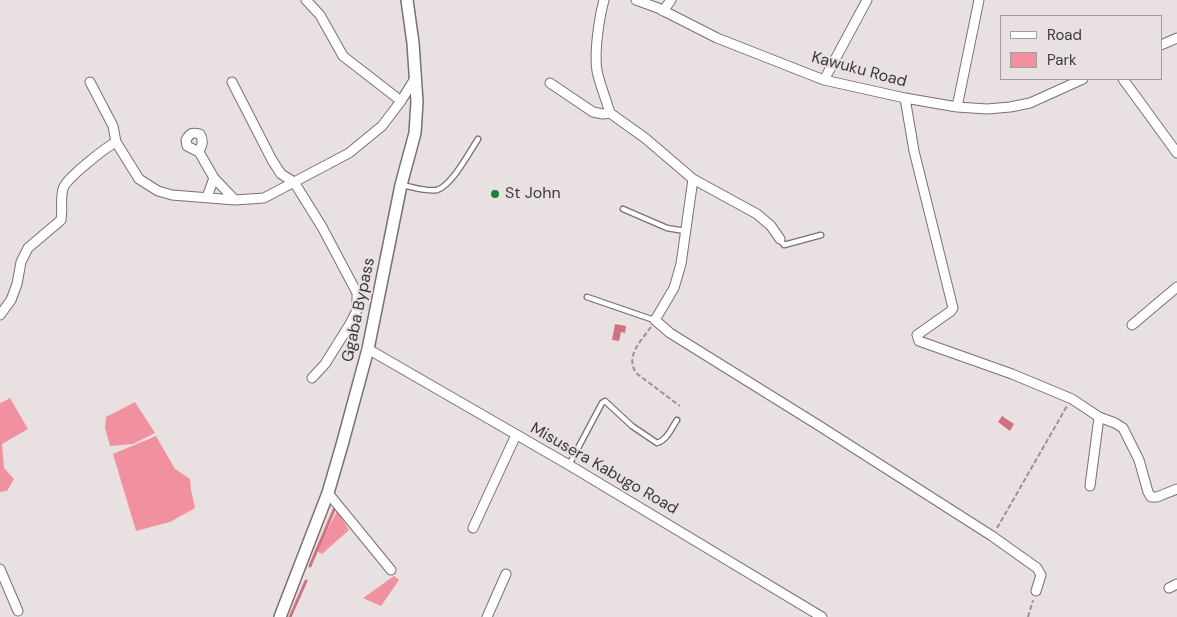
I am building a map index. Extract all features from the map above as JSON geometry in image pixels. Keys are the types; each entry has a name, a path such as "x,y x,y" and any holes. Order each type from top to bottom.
{"street":[{"path":"306,0 320,15 343,56 401,101"},
{"name":"Ggaba Bypass","path":"280,617 328,493 368,349 401,185 416,124 417,102 414,80 413,43 407,0"},
{"path":"604,0 598,37 597,65 610,113 645,138 693,179 757,214 771,226 780,239"},
{"name":"Kawuku Road","path":"636,0 664,11 717,38 824,80 905,98 957,107 987,109 1010,107 1030,103 1081,80"},
{"path":"664,11 671,0"},
{"path":"824,80 867,0"},
{"path":"957,107 979,0"},
{"path":"1162,45 1177,38"},
{"path":"90,82 113,126 116,142 139,179 153,188 172,196 235,200 264,198 349,152 382,126 414,80"},
{"path":"1124,80 1177,154"},
{"path":"232,82 280,174 294,182 326,234 357,293 357,310 350,324 325,364 312,378"},
{"path":"550,83 593,112 610,113"},
{"path":"905,98 914,152 953,308 917,335 919,341 1003,371 1072,399 1099,417 1116,423 1126,433 1139,460 1151,497 1157,497 1177,489"},
{"path":"0,316 11,300 17,284 21,262 28,248 61,220 60,199 63,186 81,168 116,142"},
{"path":"198,152 214,178 235,200"},
{"path":"207,197 214,178"},
{"path":"693,179 681,264 674,288 655,320 670,333 992,536 1037,568 1041,576 1036,591"},
{"path":"1132,325 1177,287"},
{"name":"Misusera Kabugo Road","path":"368,349 822,617"},
{"path":"1090,486 1099,417"},
{"path":"473,528 516,435"},
{"path":"328,493 391,570"},
{"path":"0,568 18,611"},
{"path":"487,617 506,574"}],"lane":[{"path":"401,185 427,190 438,189 449,182 478,139"},
{"path":"623,209 667,228 685,231"},
{"path":"780,239 784,245 821,235"},
{"path":"587,297 655,320"},
{"path":"569,466 602,403 605,401 632,426 657,443 666,438 677,420"}],"path":[{"path":"655,320 631,358 632,367 636,373 680,406"},
{"path":"992,536 1072,399"},
{"path":"1028,617 1036,591"}],"green space":[{"path":"10,398 28,429 2,444 4,468 14,479 7,491 0,492 0,402"},
{"path":"135,402 155,433 133,444 110,446 105,428 106,417"},
{"path":"156,436 175,469 190,479 195,508 170,522 136,531 113,454"},
{"path":"337,511 349,530 322,554 316,551"},
{"path":"394,576 399,580 381,606 363,598"}],"shaded area":[{"path":"615,324 626,326 625,333 621,332 619,341 612,340"},
{"path":"1002,416 1014,424 1010,431 998,422"}],"waterway":[{"path":"310,566 336,505"},
{"path":"290,617 306,581"}],"place":[{"name":"St John","path":"495,194"}]}
